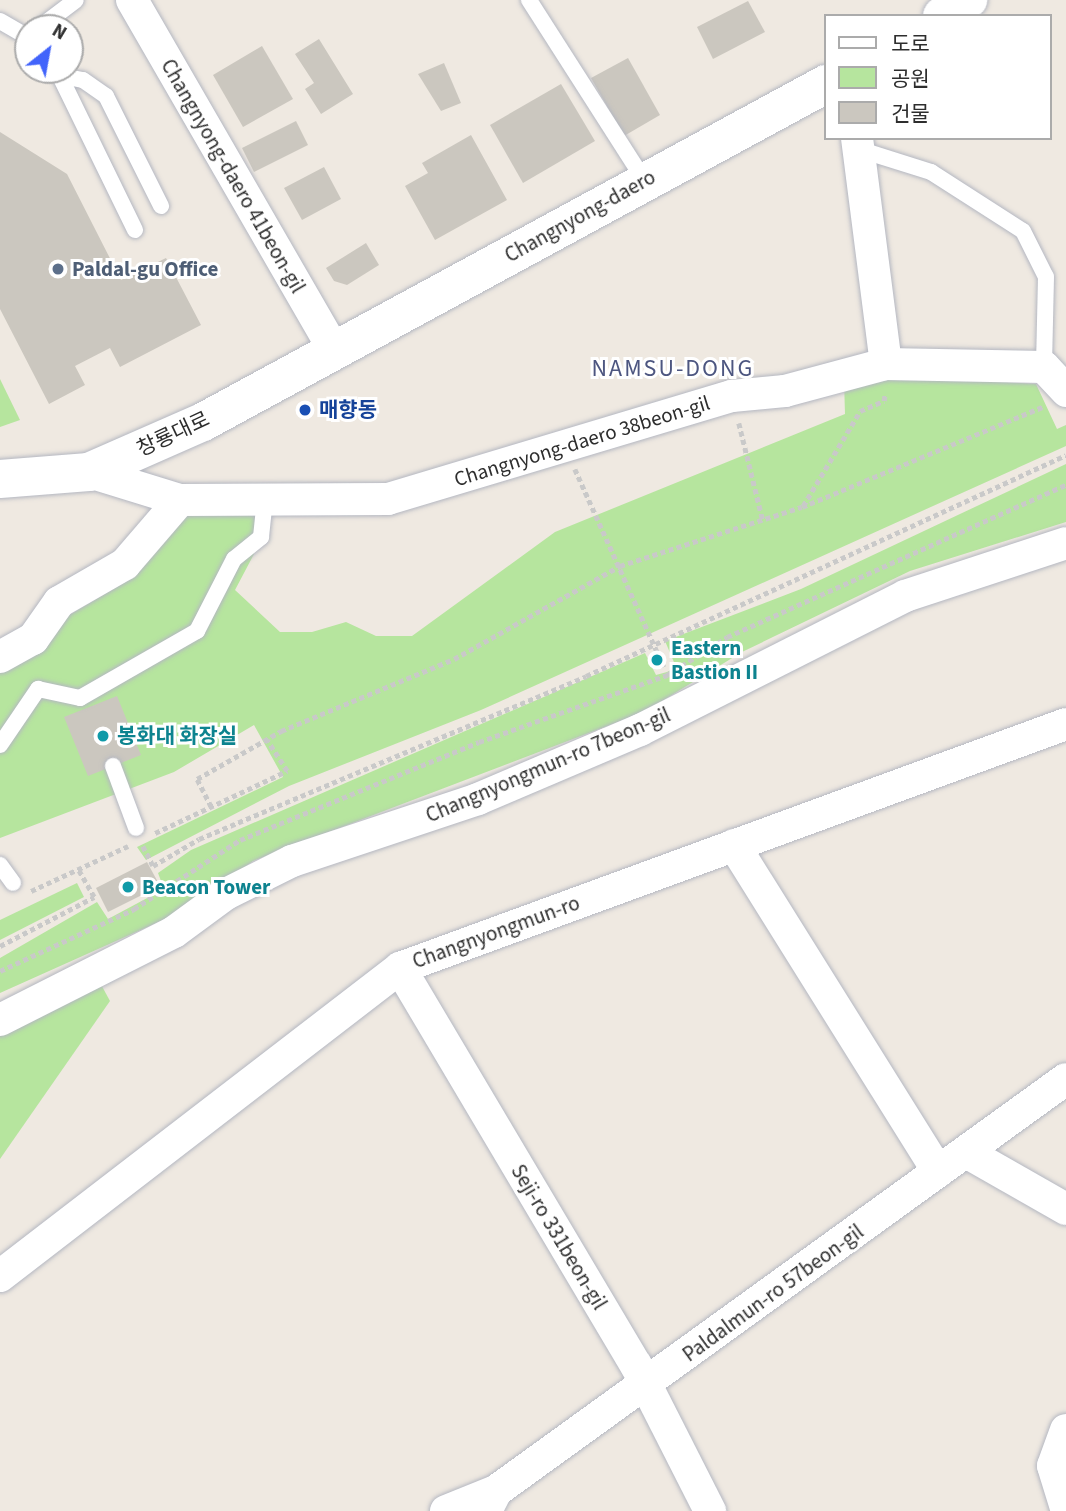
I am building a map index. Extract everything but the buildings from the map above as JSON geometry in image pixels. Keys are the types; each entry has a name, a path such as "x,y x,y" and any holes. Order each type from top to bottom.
{"street":[{"name":"Changnyong-daero 41beon-gil","path":"132,0 335,351"},
{"path":"945,14 968,0"},
{"name":"Changnyong-daero","path":"335,351 644,180 824,85"},
{"path":"858,144 886,364"},
{"name":"창룡대로","path":"0,479 89,472 203,422 335,351"},
{"name":"Changnyong-daero 38beon-gil","path":"89,472 180,500 388,499 732,397 785,391 886,364 1044,367"},
{"path":"1044,367 1066,391"},
{"path":"0,657 33,639 59,603 125,564 180,500"},
{"name":"Changnyongmun-ro 7beon-gil","path":"0,1020 174,932 226,894 292,861 478,799 640,730 905,596 1066,543"},
{"name":"Changnyongmun-ro","path":"0,1276 400,968 1066,724"},
{"path":"734,845 938,1172"},
{"name":"Seji-ro 331beon-gil","path":"400,968 646,1385 709,1511"},
{"name":"Paldalmun-ro 57beon-gil","path":"446,1511 491,1501 1066,1079"},
{"path":"966,1152 1066,1209"},
{"path":"1066,1430 1053,1466 1066,1508"}],"lane":[{"path":"58,14 76,0"},
{"path":"529,0 644,180"},
{"path":"84,81 106,96 161,206"},
{"path":"65,84 135,230"},
{"path":"858,144 931,172 1023,231 1046,277 1044,367"},
{"path":"0,745 38,689 80,698 197,631 234,559 261,537 265,499"},
{"path":"113,766 139,834"},
{"path":"0,865 13,883"}],"path":[{"path":"211,807 197,779 267,740 454,659 620,566 802,507 1043,408 1066,391"},
{"path":"732,397 763,521"},
{"path":"802,507 860,411 884,401"},
{"path":"565,446 664,667"},
{"path":"139,834 153,866 199,839 586,676 653,641 1066,455"},
{"path":"0,971 134,909 240,840 479,742 667,675 727,637 1066,485"},
{"path":"267,740 287,771"},
{"path":"0,946 94,897 78,869"}],"green space":[{"path":"897,375 1036,384 1057,429 1066,425 1066,446 481,710 289,786 146,860 137,847 283,777 254,725 174,772 0,838 0,669 61,620 125,582 184,512 257,507 254,554 235,590 280,632 312,632 346,622 376,636 412,636 555,532 845,414 844,381"},
{"path":"0,379 20,420 0,427"},
{"path":"1066,464 1066,522 910,571 742,652 644,712 253,861 183,911 0,993 0,958 97,902 108,919 164,889 158,873 191,850 645,653 656,675 667,672 676,667 665,641 801,589"},
{"path":"77,883 84,897 0,940 0,920"},
{"path":"98,979 110,1001 0,1159 0,1030"}],"place":[{"name":"Paldal-gu Office","path":"58,269"},
{"name":"매향동","path":"305,410"},
{"name":"Eastern Bastion II","path":"657,660"},
{"name":"봉화대 화장실","path":"103,736"},
{"name":"Beacon Tower","path":"128,887"}],"district":[{"name":"NAMSU-DONG","path":"673,369"}]}
